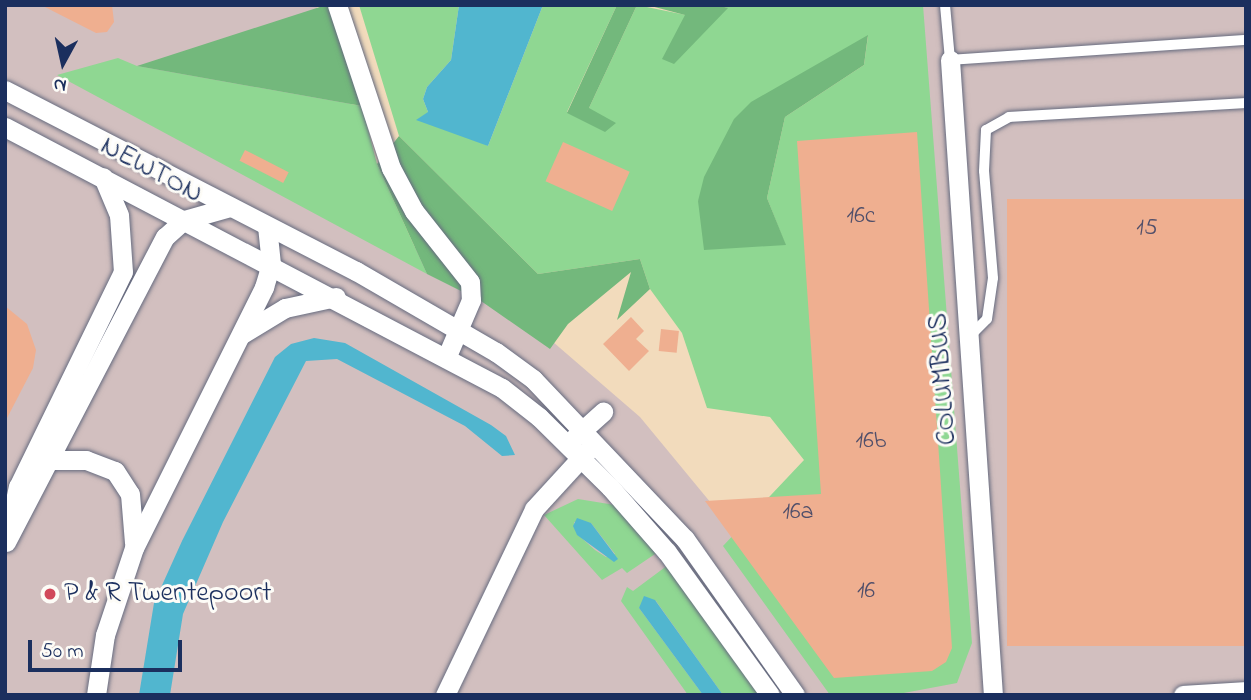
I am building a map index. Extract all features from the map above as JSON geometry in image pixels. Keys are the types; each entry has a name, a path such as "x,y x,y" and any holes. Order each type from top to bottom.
{"street":[{"path":"337,5 391,168 414,211 470,282 471,300 447,356 502,388 573,451 667,552 770,695"},
{"name":"COLUMBUS","path":"950,60 993,695"},
{"name":"NEWTON","path":"5,90 230,206 460,330"},
{"name":"NEWTON","path":"5,127 447,356"},
{"path":"6,543 18,487 123,272 119,215 103,177"},
{"path":"6,543 165,237 184,220 230,206"},
{"path":"96,695 105,635 134,548 241,334 271,264 267,226"},
{"path":"241,334 285,307 336,298"},
{"path":"460,330 533,379 685,539 795,695"},
{"path":"445,695 534,509 573,451 590,436 603,412"},
{"path":"48,460 86,460 115,471 130,494 134,548"},
{"path":"1183,695 1246,691"}],"lane":[{"path":"945,5 950,60 1246,40"},
{"path":"969,338 987,319 993,278 984,171 986,130 1009,117 1246,103"}],"shaded area":[{"path":"5,5 316,5 399,238 509,304 640,417 848,669 899,5 1246,5 1246,695 5,695"}],"green space":[{"path":"326,5 330,5 362,106 137,66"},
{"path":"359,5 459,5 451,60 427,87 423,99 428,112 488,146 543,5 617,5 567,112 589,108 637,5 686,15 663,59 727,8 717,5 923,5 972,643 957,683 893,695 830,695 723,546 804,460 770,417 707,408 682,333 650,289 640,259 538,274 399,136","holes":["868,36 864,65 785,117 767,198 785,244 698,201"]},
{"path":"617,5 637,5 589,108 616,123 605,132 567,113"},
{"path":"647,5 717,5 728,8 674,64 662,59 685,15"},
{"path":"868,35 864,65 785,117 767,198 786,245 704,250 698,201 704,177 734,119 751,102"},
{"path":"118,58 137,66 362,106 377,164 427,274 57,75"},
{"path":"399,136 538,274 640,259 650,289 617,320 631,272 568,324 550,349 481,301 427,274 377,164"},
{"path":"578,499 615,505 658,552 627,573 622,568 602,580 544,515","holes":["574,522 591,523 615,554 606,557 577,534"]},
{"path":"668,565 762,695 723,695 656,601 648,600 639,608 703,695 688,695 621,601 627,587 633,591"}],"water":[{"path":"459,5 543,5 488,146 416,120 428,112 423,99 427,87 451,60"},
{"path":"314,338 345,343 491,425 506,436 515,455 502,456 465,426 337,359 306,361 223,522 183,614 170,695 139,695 154,603 182,541 275,357 291,344"},
{"path":"577,518 591,523 618,559 614,562 577,535 573,526"},
{"path":"644,596 655,600 723,695 703,695 639,608"}],"building":[{"path":"41,5 112,5 114,22 107,32 96,33"},
{"path":"917,132 952,648 946,662 932,671 834,678 705,501 821,494 797,141"},
{"path":"563,142 630,172 612,211 546,181"},
{"path":"245,150 289,172 283,183 240,161"},
{"path":"1007,199 1246,199 1246,646 1007,646"},
{"path":"5,306 27,324 36,350 33,368 5,422"},
{"path":"631,317 644,331 636,339 649,351 629,371 603,344"},
{"path":"661,329 679,331 677,353 659,351"}],"place":[{"name":"P & R Twentepoort","path":"50,594"}]}
